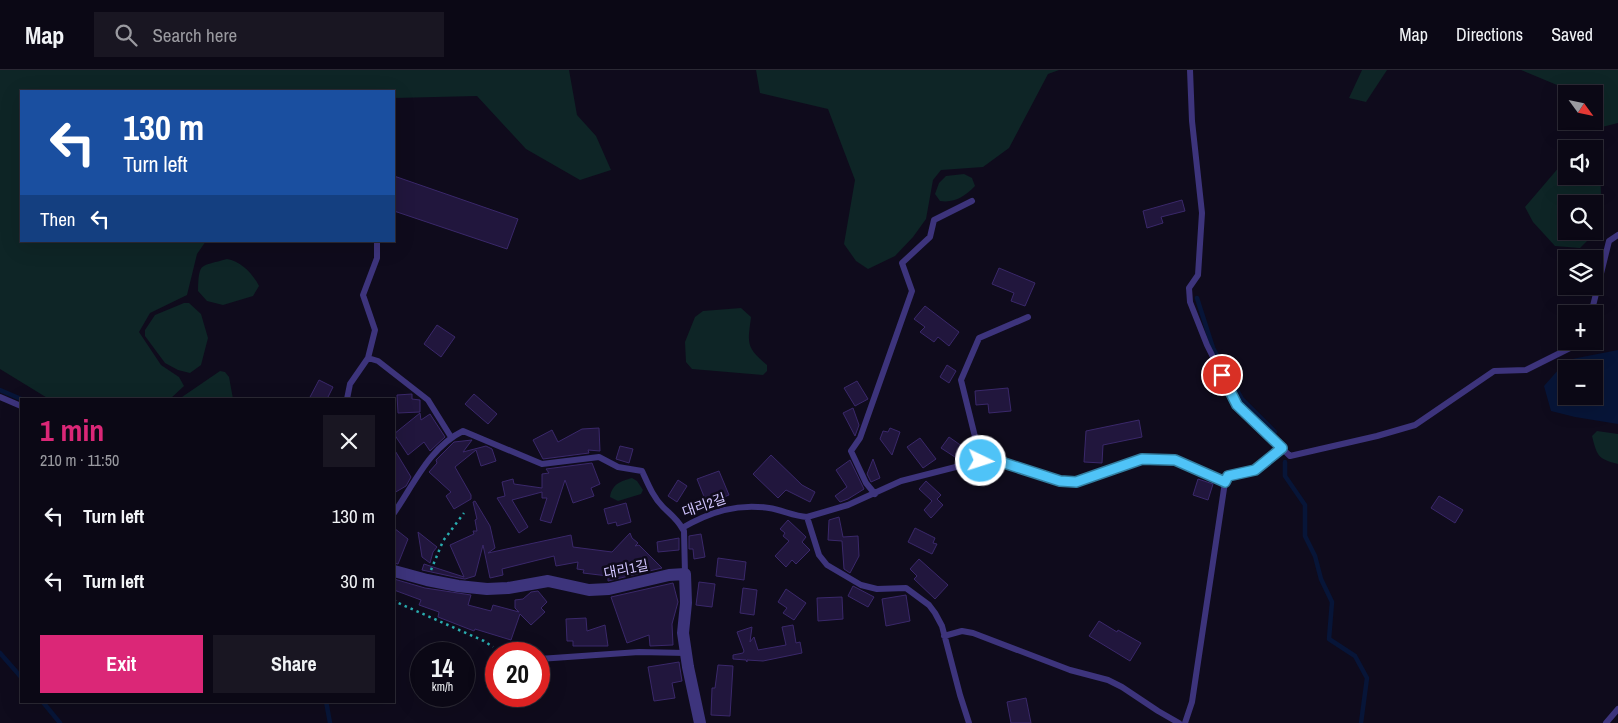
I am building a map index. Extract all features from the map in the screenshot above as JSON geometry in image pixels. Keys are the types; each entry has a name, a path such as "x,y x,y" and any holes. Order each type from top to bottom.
{"street":[{"name":"대리1길","path":"395,571 458,586 487,589 508,588 548,581 590,590 609,589 669,574 685,574"},
{"path":"685,574 684,633 686,653 700,723"}],"lane":[{"path":"1190,70 1192,122 1202,213 1198,275 1189,288 1190,302 1207,345 1237,405 1290,456 1377,436 1415,425 1494,371 1526,370 1566,350"},
{"path":"875,494 866,483 852,450 860,438 912,291 902,263 930,237 934,220 972,201"},
{"path":"1593,305 1609,241 1618,235"},
{"path":"347,398 350,384 368,358 375,330 363,294 377,258 377,242"},
{"path":"981,461 961,380 979,338 1028,317"},
{"path":"368,358 378,361 428,400 451,437 424,466 395,510"},
{"path":"0,397 20,406"},
{"name":"대리2길","path":"451,437 463,431 542,464 599,458 618,467 642,472 650,490 662,506 676,518 682,528 729,508 746,506 771,508 794,516 807,517"},
{"path":"1185,723 1192,702 1225,482 1228,476 1255,470 1282,448"},
{"path":"969,723 942,626 928,605 906,588 876,589 861,585 827,565 819,555 807,517 848,505 875,494 901,480 987,460 1001,462 1060,481 1076,482 1142,459 1175,460 1225,482"},
{"path":"682,528 684,531 685,574"},
{"path":"944,636 962,632 973,633 1070,670 1108,680 1122,686 1158,712 1179,723"},
{"path":"550,658 639,652 686,653"},
{"path":"1606,723 1618,709"}],"path":[{"path":"427,580 443,541 464,513"},
{"path":"395,600 486,642"}],"green space":[{"path":"0,70 569,70 577,115 596,136 611,170 580,180 526,149 477,96 395,98 395,90 20,90 20,242 205,242 197,254 187,295 150,313 139,332 161,365 179,377 184,386 171,398 47,398 0,369"},
{"path":"756,70 1059,70 1048,74 1009,148 983,167 941,170 933,180 926,219 913,237 895,256 868,269 856,261 844,244 855,180 828,109 760,93"},
{"path":"1362,70 1387,70 1366,102 1349,98"},
{"path":"1521,70 1618,70 1618,123 1603,127 1603,85 1558,85 1558,87 1557,85"},
{"path":"1558,168 1558,185 1601,185 1601,195 1558,195 1558,240 1588,240 1580,248 1555,246 1533,222 1525,207"},
{"path":"964,174 972,178 975,186 959,198 950,201 940,201 935,194 939,183 946,176"},
{"path":"227,259 237,262 246,269 259,286 253,296 223,305 207,301 198,291 200,270 206,265"},
{"path":"184,303 189,303 201,314 208,338 201,365 190,373 178,370 165,363 145,336 145,330 155,315"},
{"path":"741,308 751,317 749,339 751,349 767,365 767,371 763,375 692,369 686,362 685,342 695,317 703,311"},
{"path":"220,371 225,372 229,377 233,398 182,397"},
{"path":"1597,431 1618,434 1618,464 1599,456 1592,436"},
{"path":"632,478 637,481 643,490 641,494 618,501 610,497 615,486"}],"water":[{"path":"1618,350 1618,424 1551,411 1544,386 1558,370 1558,405 1603,405 1603,360 1567,360"}],"building":[{"path":"395,176 518,219 507,249 395,211"},
{"path":"1182,200 1185,211 1161,217 1163,223 1147,228 1143,211"},
{"path":"999,268 1035,283 1025,306 1011,301 1014,293 992,284"},
{"path":"925,306 959,332 949,346 938,337 934,342 920,332 925,327 914,319"},
{"path":"437,325 455,337 441,357 424,344"},
{"path":"947,365 956,371 949,383 940,377"},
{"path":"319,380 333,387 328,398 310,398"},
{"path":"857,381 868,399 855,406 844,388"},
{"path":"1008,388 1011,411 989,413 988,404 976,405 975,391"},
{"path":"412,394 412,399 420,400 420,412 398,413 397,395"},
{"path":"474,394 497,414 488,424 465,404"},
{"path":"853,408 859,425 855,436 843,413"},
{"path":"420,413 421,420 430,414 445,437 430,451 424,442 408,455 395,433"},
{"path":"1139,420 1142,437 1103,445 1102,463 1084,462 1086,431"},
{"path":"599,428 600,451 588,450 589,453 543,459 533,440 552,430 558,442 582,429"},
{"path":"890,428 900,432 892,455 880,439 883,431 888,432"},
{"path":"949,437 966,449 958,459 941,448"},
{"path":"920,438 936,459 923,468 907,447"},
{"path":"472,440 463,452 486,446 492,449 496,461 481,466 476,450 455,467 471,495 471,499 454,509 446,496 451,492 429,472 437,463 436,460 454,442"},
{"path":"620,446 633,449 629,463 616,459"},
{"path":"395,451 411,477 406,486 395,492"},
{"path":"771,455 802,485 815,492 810,502 786,490 778,498 753,474"},
{"path":"873,459 880,478 871,482 867,474"},
{"path":"850,460 864,489 840,502 835,496 847,487 836,470"},
{"path":"592,463 600,484 591,488 594,496 573,503 565,480 551,523 540,520 547,498 542,498 542,492 512,500 528,527 519,533 497,498 505,496 502,482 513,479 514,484 542,488 542,474 549,473 546,469"},
{"path":"719,471 729,495 707,504 697,479"},
{"path":"1198,479 1213,484 1208,500 1193,495"},
{"path":"678,480 687,486 677,502 668,496"},
{"path":"926,481 941,495 937,499 943,505 931,518 924,510 932,501 919,489"},
{"path":"1439,496 1463,510 1455,523 1431,508"},
{"path":"475,501 490,526 495,548 488,553 571,535 573,547 612,552 630,533 632,538 638,543 635,546 639,545 662,568 608,581 608,576 583,573 584,570 577,569 578,562 556,566 554,556 502,569 503,575 490,578 483,545 475,576 465,579 422,570 424,564 464,577 450,545 474,534 473,531 477,531 475,520 477,519 473,502"},
{"path":"626,503 631,522 617,526 616,522 608,524 604,509"},
{"path":"839,517 843,537 858,536 859,556 850,573 844,569 842,541 828,540 829,520"},
{"path":"788,520 806,537 802,542 810,550 796,564 792,560 786,567 775,556 789,541 783,536 785,533 780,529"},
{"path":"915,528 935,538 933,543 937,544 932,554 908,542"},
{"path":"395,529 408,539 398,564 395,563"},
{"path":"418,532 437,547 433,552 430,563 422,557"},
{"path":"701,534 705,557 694,559 693,549 689,549 689,536"},
{"path":"679,538 679,550 658,552 657,542"},
{"path":"718,558 746,562 744,580 716,576"},
{"path":"919,559 948,585 935,599 914,579 917,576 910,569"},
{"path":"395,579 425,588 471,595 468,605 491,611 493,605 519,612 515,608 515,600 523,599 531,592 538,591 547,602 541,608 545,612 531,625 520,614 511,640 475,629 474,631 438,617 439,612 419,605 421,600 395,590"},
{"path":"699,582 715,584 712,607 696,605"},
{"path":"673,583 678,602 672,624 673,645 650,646 649,635 627,643 611,597"},
{"path":"853,586 874,597 868,607 848,596"},
{"path":"743,588 757,590 754,615 740,613"},
{"path":"786,589 806,603 794,620 783,613 787,608 778,602"},
{"path":"906,595 910,621 886,626 882,599"},
{"path":"842,597 843,619 818,621 817,598"},
{"path":"586,618 587,631 605,625 608,646 573,646 573,641 567,641 566,619"},
{"path":"1099,621 1141,643 1130,661 1089,636"},
{"path":"793,625 796,643 800,642 802,653 763,661 747,660 747,662 746,660 733,659 733,655 743,653 744,651 737,632 752,627 750,642 754,637 758,650 786,645 782,627"},
{"path":"679,662 682,681 672,683 675,698 654,701 648,667"},
{"path":"718,665 733,666 730,716 711,715 712,688 715,688"},
{"path":"1026,698 1031,723 1011,723 1007,702"}],"waterway":[{"path":"1197,298 1213,348 1242,399 1275,432"},
{"path":"0,390 20,399"},
{"path":"1285,462 1285,476 1305,505 1305,536 1315,556 1321,579 1332,602 1329,639 1355,656 1367,678 1361,723"},
{"path":"0,653 20,676"},
{"path":"44,703 60,723"},
{"path":"326,703 330,723"}],"route":[{"path":"981,461 1001,462 1060,481 1076,482 1142,459 1175,460 1225,482 1228,476 1255,470 1282,448 1237,405 1222,375"}]}
